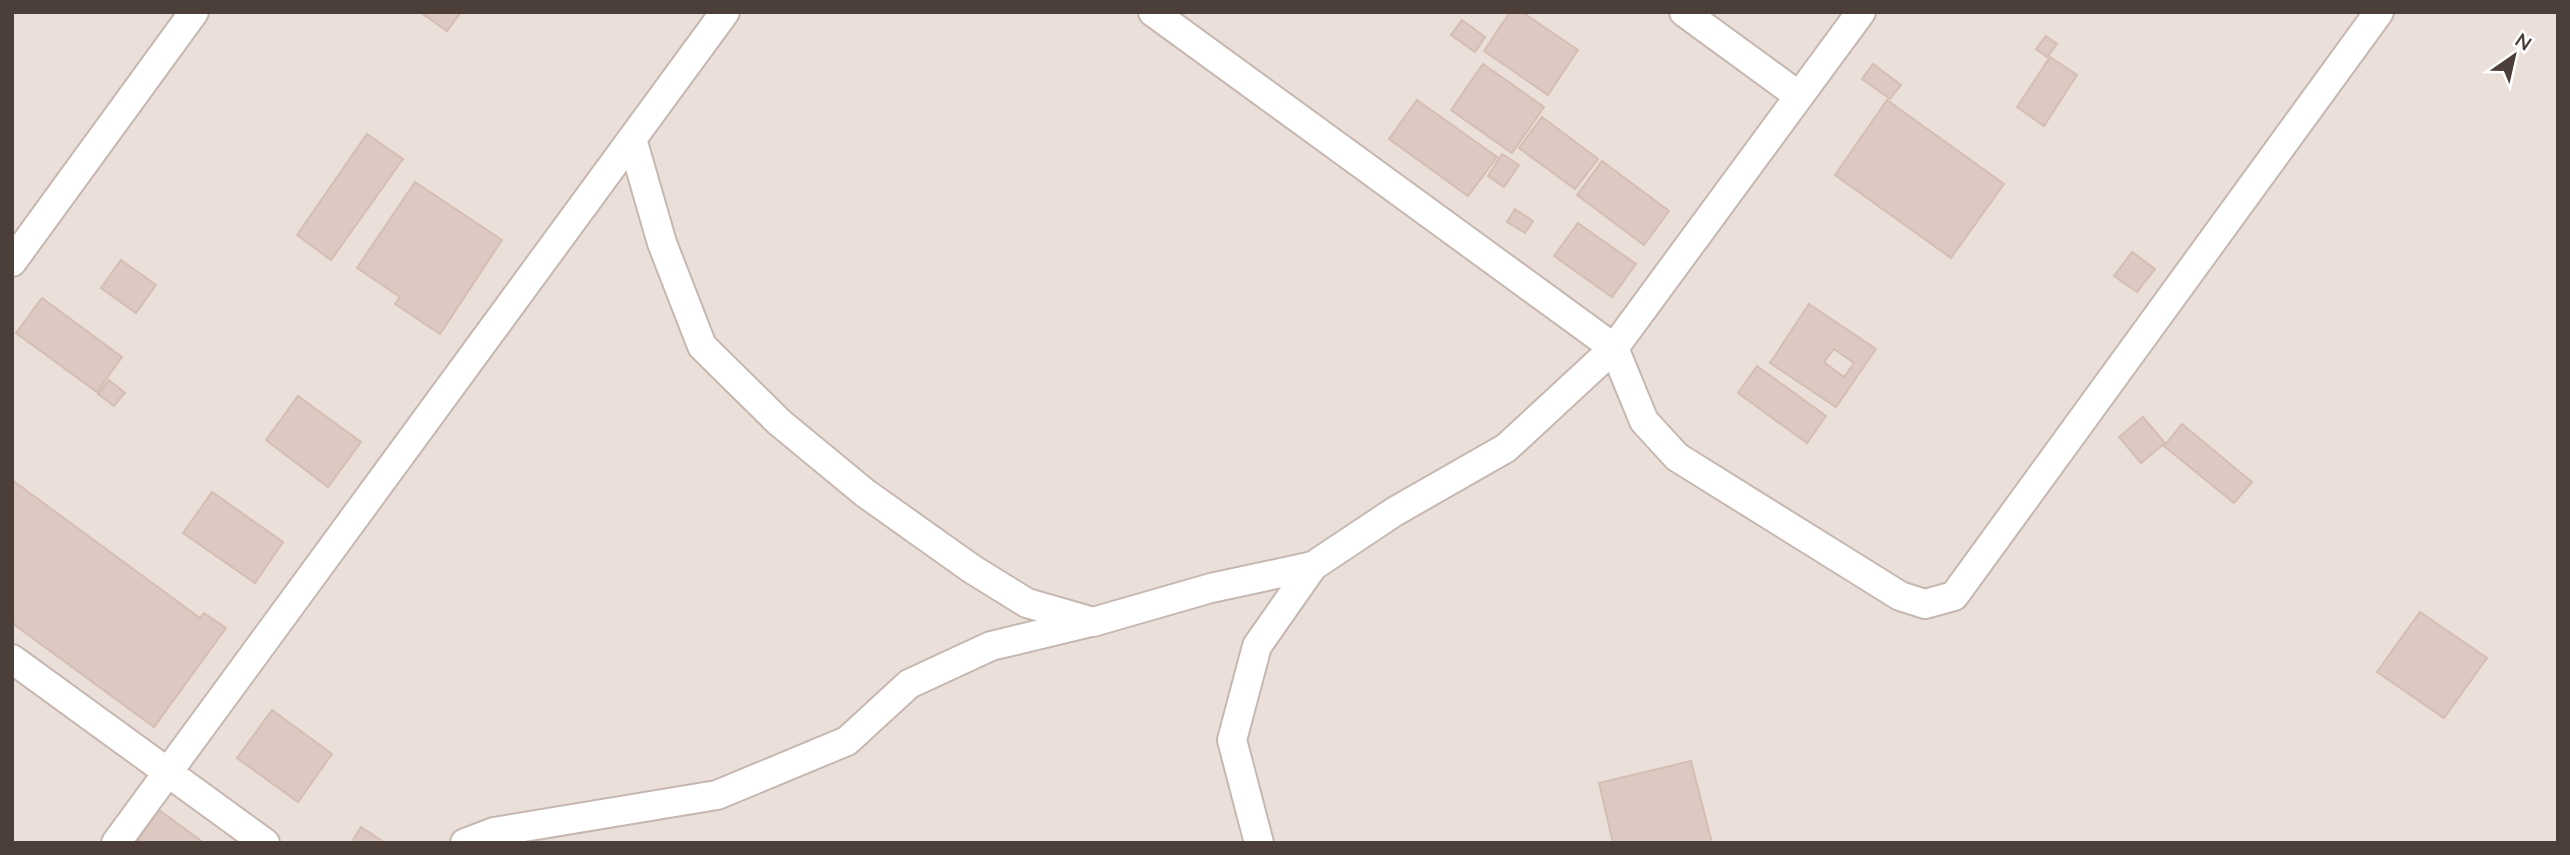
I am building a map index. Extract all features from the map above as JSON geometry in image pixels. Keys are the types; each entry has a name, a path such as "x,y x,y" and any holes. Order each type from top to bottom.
{"street":[{"path":"12,262 194,12"},
{"path":"116,843 725,12"},
{"path":"1153,12 1614,348 1644,421 1677,457 1900,596 1925,604 1954,596 2379,12"},
{"path":"1684,12 1799,96"},
{"path":"1259,843 1232,740 1257,646 1313,566 1394,512 1506,448 1614,348 1861,12"},
{"path":"632,139 662,243 702,346 779,422 864,493 972,569 1027,603 1093,622"},
{"path":"465,843 494,832 717,795 846,741 909,684 991,646 1093,622 1211,588 1313,566"},
{"path":"12,659 265,843"}],"shaded area":[{"path":"12,12 2558,12 2558,843 12,843"}],"building":[{"path":"420,12 461,12 447,31"},
{"path":"1510,12 1522,12 1578,50 1548,95 1484,51"},
{"path":"1462,20 1485,37 1475,52 1451,35"},
{"path":"2046,36 2057,44 2047,57 2036,49"},
{"path":"2050,57 2077,75 2044,126 2017,107"},
{"path":"1483,64 1544,107 1512,153 1451,110"},
{"path":"1873,64 1901,85 1890,99 1862,79"},
{"path":"1417,100 1497,157 1468,196 1389,139"},
{"path":"1887,100 2004,184 1951,258 1835,175"},
{"path":"1542,117 1598,159 1575,189 1519,148"},
{"path":"367,134 403,159 331,260 297,235"},
{"path":"1502,154 1519,165 1504,187 1488,176"},
{"path":"1602,161 1669,211 1644,245 1577,195"},
{"path":"415,182 502,240 440,334 395,304 400,297 357,268"},
{"path":"1515,209 1533,221 1525,233 1507,222"},
{"path":"1578,223 1636,264 1612,297 1554,256"},
{"path":"2132,252 2155,269 2137,292 2114,276"},
{"path":"121,260 156,285 136,313 101,288"},
{"path":"42,298 122,357 97,392 16,333"},
{"path":"1809,304 1876,349 1836,407 1770,363","holes":["1834,349 1854,363 1844,377 1824,362"]},
{"path":"1757,366 1826,416 1807,443 1738,393"},
{"path":"109,380 125,393 114,406 98,394"},
{"path":"298,396 361,442 328,487 266,440"},
{"path":"2143,417 2165,443 2141,463 2119,437"},
{"path":"2182,424 2252,482 2234,503 2164,446"},
{"path":"12,480 200,618 204,613 226,628 154,727 12,623"},
{"path":"212,492 283,542 255,583 183,533"},
{"path":"2420,612 2487,658 2444,718 2377,672"},
{"path":"272,710 332,754 298,802 237,758"},
{"path":"1691,761 1712,843 1613,843 1599,783"},
{"path":"159,810 204,843 136,843"},
{"path":"361,827 385,843 351,843"}]}
